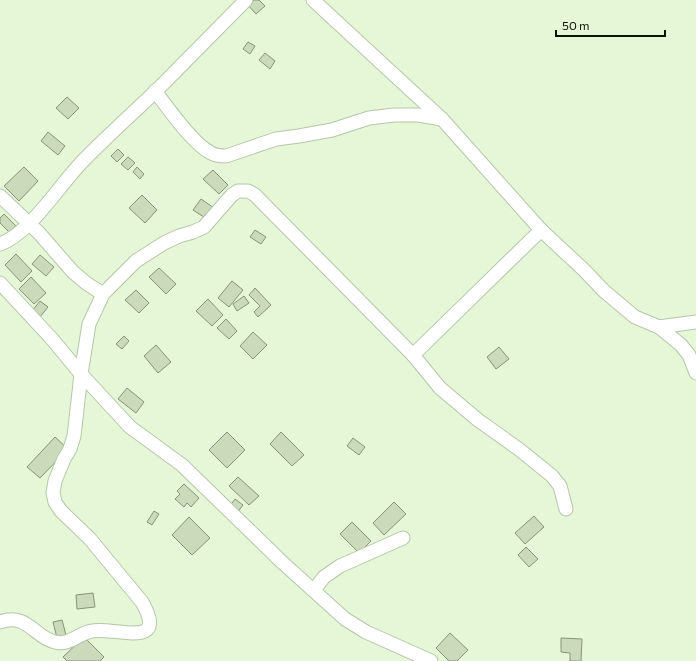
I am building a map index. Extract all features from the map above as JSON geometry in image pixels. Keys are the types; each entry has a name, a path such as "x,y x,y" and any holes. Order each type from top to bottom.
{"street":[{"path":"0,244 16,236 46,204 79,165 110,133 155,91 246,0"},
{"path":"313,0 442,119 541,230 620,306 635,317 659,327 681,346 689,355 696,373"},
{"path":"155,91 205,149 219,156 226,156 276,139 332,130 369,118 394,115 418,115 442,119"},
{"path":"0,622 8,619 19,621 29,626 50,641 56,643 70,641 90,631 100,629 139,633 149,626 150,619 148,612 142,602 90,539 61,511 55,502 53,493 55,481 64,458 70,449 74,436 81,374 89,324 103,294 136,261 164,243 204,227 238,191 248,191 256,194 413,355 440,388 478,420 520,450 552,476 560,486 564,496 566,508"},
{"path":"0,196 29,223 73,272 103,294"},
{"path":"413,355 541,230"},
{"path":"0,283 130,427 182,465 283,563 344,619 366,632 431,661"},
{"path":"659,327 696,322"},
{"path":"314,590 324,577 340,566 403,538"}],"building":[{"path":"254,0 259,0 265,6 256,14 248,5"},
{"path":"248,42 255,46 250,54 243,49"},
{"path":"265,53 275,61 270,69 259,60"},
{"path":"67,97 79,108 68,119 56,108"},
{"path":"48,132 65,146 58,155 41,141"},
{"path":"118,149 124,155 117,162 111,156"},
{"path":"128,157 135,163 128,170 121,164"},
{"path":"24,167 38,181 19,201 4,186"},
{"path":"137,167 144,174 140,179 133,172"},
{"path":"213,170 228,185 219,194 203,179"},
{"path":"142,195 157,210 145,223 129,208"},
{"path":"201,199 214,208 207,219 193,210"},
{"path":"4,214 16,226 9,232 0,223 0,218"},
{"path":"255,230 266,237 261,244 250,237"},
{"path":"16,254 32,271 21,282 5,265"},
{"path":"40,255 54,267 46,276 32,264"},
{"path":"159,268 176,284 166,294 149,277"},
{"path":"31,277 46,293 34,304 19,289"},
{"path":"232,281 243,290 229,307 218,298"},
{"path":"255,288 271,305 258,317 254,312 260,306 249,295"},
{"path":"136,290 149,303 139,313 125,300"},
{"path":"244,296 249,303 237,311 233,304"},
{"path":"208,299 223,315 212,326 196,311"},
{"path":"40,301 48,307 40,317 32,311"},
{"path":"226,319 237,331 229,339 217,328"},
{"path":"253,332 267,345 253,359 240,346"},
{"path":"124,336 129,341 122,349 116,344"},
{"path":"156,345 171,362 158,373 144,356"},
{"path":"499,347 509,359 496,369 487,357"},
{"path":"127,388 144,402 136,413 118,399"},
{"path":"227,432 245,450 227,468 209,450"},
{"path":"281,432 304,455 292,466 270,444"},
{"path":"55,437 68,449 40,478 27,467"},
{"path":"353,438 365,447 359,455 347,446"},
{"path":"238,477 259,496 249,505 229,486"},
{"path":"184,484 199,498 191,507 187,503 184,507 175,499 180,494 177,491"},
{"path":"235,499 243,505 237,513 229,507"},
{"path":"394,502 406,514 384,535 373,523"},
{"path":"154,511 159,514 152,525 147,522"},
{"path":"534,516 544,527 525,544 515,533"},
{"path":"189,517 210,538 192,555 172,535"},
{"path":"352,522 371,541 359,553 340,534"},
{"path":"526,547 538,559 529,567 518,555"},
{"path":"93,593 95,607 77,609 76,595"},
{"path":"62,620 66,635 57,638 53,622"},
{"path":"450,633 468,650 457,661 449,661 436,648"},
{"path":"84,637 104,657 100,661 67,661 63,657"},
{"path":"561,638 582,639 581,661 570,661 570,653 561,652"}]}
